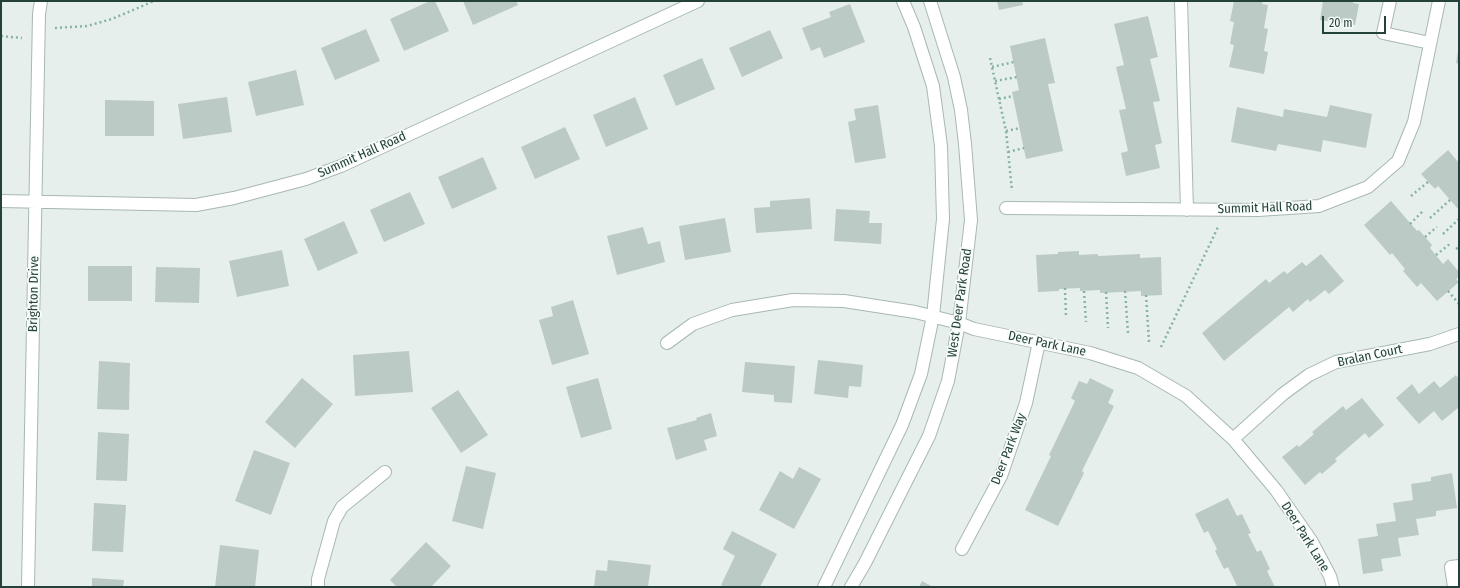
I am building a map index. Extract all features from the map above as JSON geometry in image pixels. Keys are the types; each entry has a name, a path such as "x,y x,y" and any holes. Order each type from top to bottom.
{"street":[{"name":"Brighton Drive","path":"28,587 41,1"},
{"name":"Summit Hall Road","path":"1,200 196,205 234,198 306,179 341,166 698,1"},
{"name":"West Deer Park Road","path":"824,587 902,425 921,374 933,316 943,219 941,146 933,86 914,27 903,1"},
{"name":"West Deer Park Road","path":"851,587 865,563 929,436 948,381 959,323 971,220 965,144 961,110 954,77 930,1"},
{"path":"1181,1 1187,210"},
{"path":"1390,1 1383,34 1430,43"},
{"name":"Summit Hall Road","path":"1010,208 1258,210 1319,206 1368,186 1398,161 1414,122 1439,1"},
{"name":"Deer Park Lane","path":"667,343 693,324 732,310 793,300 844,301 933,316 974,329 1090,353 1138,368 1186,396 1234,439 1276,490 1312,542 1330,576 1333,587"},
{"name":"Bralan Court","path":"1234,439 1283,394 1309,374 1336,362 1430,344 1459,334"},
{"name":"Deer Park Way","path":"962,549 1001,476 1026,404 1039,342"},
{"path":"318,587 320,572 334,521 342,507 385,472"},
{"path":"1454,587 1451,567 1459,566"}],"path":[{"path":"1,36 24,39 40,31 87,26 112,19 154,1"},
{"path":"990,58 1006,132 1010,208"},
{"path":"992,68 1014,62"},
{"path":"995,81 1016,77"},
{"path":"999,99 1013,96"},
{"path":"1006,132 1020,128"},
{"path":"1008,152 1024,148"},
{"path":"1411,196 1428,182"},
{"path":"1430,218 1450,200"},
{"path":"1161,347 1226,210"},
{"path":"1410,224 1423,211"},
{"path":"1442,234 1459,220"},
{"path":"1425,237 1437,227"},
{"path":"1436,255 1450,243"},
{"path":"1064,288 1066,317"},
{"path":"1084,291 1086,322"},
{"path":"1448,291 1459,304"},
{"path":"1106,292 1108,328"},
{"path":"1125,292 1128,333"},
{"path":"1146,295 1149,342"}],"building":[{"path":"430,1 435,1 449,31 404,51 390,19"},
{"path":"463,1 516,1 518,5 473,25"},
{"path":"997,1 1022,1 1023,5 999,10"},
{"path":"1234,1 1263,1 1262,4 1268,5 1264,28 1268,29 1264,51 1268,52 1264,74 1229,67 1234,45 1230,44 1234,22 1230,21"},
{"path":"1323,1 1353,1 1353,3 1359,4 1355,25 1320,20"},
{"path":"850,4 865,42 824,58 820,47 811,51 802,28 831,17 829,12"},
{"path":"1148,16 1158,57 1150,59 1160,101 1153,102 1162,143 1155,145 1160,168 1126,176 1121,153 1128,151 1119,110 1126,109 1116,67 1124,65 1114,24"},
{"path":"366,29 380,61 335,80 321,48"},
{"path":"770,30 783,58 742,77 729,48"},
{"path":"1045,38 1055,83 1048,84 1063,151 1026,159 1012,92 1019,90 1010,46"},
{"path":"1459,51 1459,64 1456,63"},
{"path":"702,58 715,89 676,106 663,75"},
{"path":"296,70 304,105 256,116 248,82"},
{"path":"227,97 232,132 183,139 178,104"},
{"path":"635,97 648,129 606,147 593,115"},
{"path":"105,100 154,101 154,136 105,136"},
{"path":"878,105 886,158 855,163 848,122 856,120 854,109"},
{"path":"1330,105 1372,114 1366,148 1323,140 1321,152 1278,144 1276,151 1231,142 1237,107 1283,117 1284,109 1327,117"},
{"path":"565,127 580,159 535,179 521,147"},
{"path":"1448,150 1459,163 1459,210 1438,186 1435,189 1421,174"},
{"path":"483,157 497,189 452,209 438,177"},
{"path":"410,192 425,224 384,242 370,210"},
{"path":"810,198 812,229 756,233 754,208 770,207 770,201"},
{"path":"1391,201 1417,231 1419,230 1432,245 1430,248 1443,264 1448,259 1459,272 1459,276 1456,279 1459,282 1437,301 1421,283 1417,287 1403,271 1405,269 1392,253 1390,255 1364,225"},
{"path":"836,209 870,211 869,223 882,223 881,244 834,241"},
{"path":"725,218 731,252 685,260 679,226"},
{"path":"344,221 358,253 318,271 304,239"},
{"path":"643,227 648,244 660,241 665,262 617,275 607,236"},
{"path":"282,250 289,286 237,297 229,261"},
{"path":"1079,251 1079,255 1098,254 1098,256 1140,254 1140,258 1161,257 1162,295 1141,296 1141,291 1100,293 1100,290 1080,291 1080,288 1038,292 1036,255"},
{"path":"1321,254 1344,281 1329,294 1325,290 1310,302 1308,299 1293,312 1289,307 1224,361 1202,333 1266,279 1269,283 1284,271 1287,274 1302,262 1306,266"},
{"path":"88,266 132,266 132,301 88,301"},
{"path":"156,267 200,268 199,303 155,302"},
{"path":"573,300 589,354 552,365 539,320 553,316 551,307"},
{"path":"409,351 413,392 355,396 353,355"},
{"path":"818,360 863,365 861,387 849,386 848,398 814,394"},
{"path":"99,361 130,363 129,410 97,409"},
{"path":"745,362 795,366 792,403 774,402 774,395 742,392"},
{"path":"1456,375 1459,379 1459,410 1458,408 1442,421 1434,411 1419,424 1396,398 1412,384 1419,394 1434,381 1440,388"},
{"path":"302,378 333,404 295,448 265,422"},
{"path":"598,378 612,429 581,438 566,387"},
{"path":"1090,378 1114,390 1108,403 1114,406 1082,471 1084,473 1058,526 1025,510 1075,401 1071,398 1079,381 1087,384"},
{"path":"458,390 488,435 461,453 431,408"},
{"path":"1362,398 1384,425 1369,438 1365,433 1335,459 1337,461 1322,474 1320,472 1305,485 1282,457 1297,445 1299,447 1314,434 1312,432 1343,406 1346,410"},
{"path":"711,413 717,436 704,440 707,450 676,460 667,428 697,420 696,418"},
{"path":"98,432 129,434 127,481 96,480"},
{"path":"254,450 290,463 271,515 235,501"},
{"path":"466,466 496,473 483,529 452,521"},
{"path":"799,467 821,479 794,529 759,510 780,471 793,479"},
{"path":"1452,473 1457,508 1436,511 1436,516 1416,519 1419,535 1398,538 1401,556 1381,559 1383,571 1363,574 1358,539 1378,536 1376,524 1396,521 1393,503 1413,500 1411,484 1431,481 1431,477"},
{"path":"1228,498 1237,516 1242,514 1251,533 1248,534 1257,552 1261,550 1270,569 1267,571 1275,587 1234,587 1237,586 1228,567 1224,569 1215,551 1217,549 1208,531 1204,533 1195,514"},
{"path":"94,503 126,505 123,552 92,551"},
{"path":"732,531 777,554 760,587 725,587 721,585 735,556 723,549"},
{"path":"426,542 451,566 431,587 397,587 390,580"},
{"path":"220,545 259,550 255,587 215,587"},
{"path":"608,560 651,565 648,587 594,587 596,570 607,571"},
{"path":"92,578 124,580 123,587 92,587"},
{"path":"922,581 933,587 919,587"}]}
